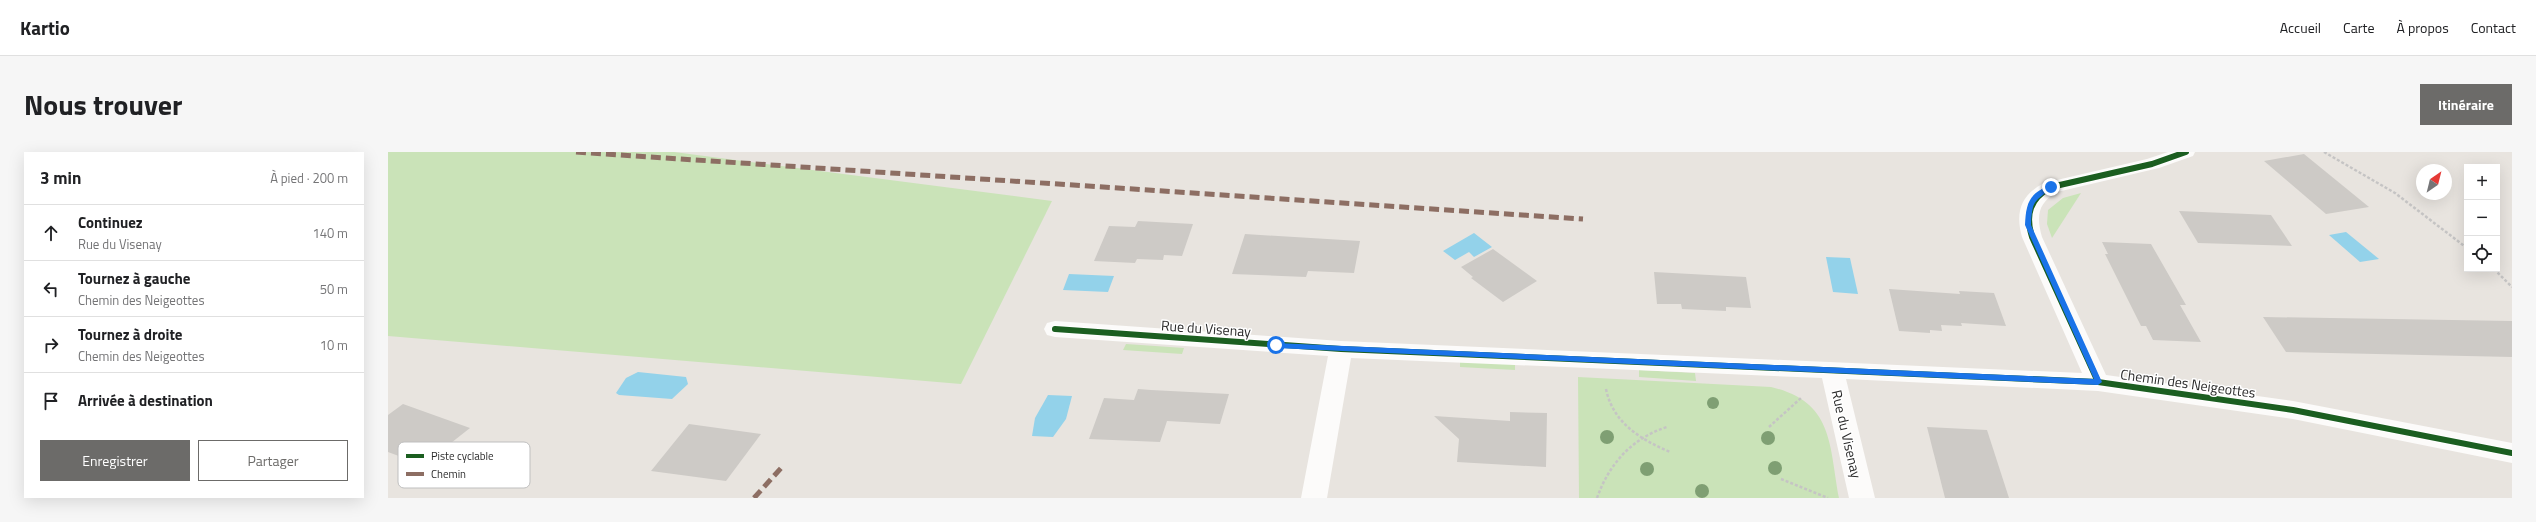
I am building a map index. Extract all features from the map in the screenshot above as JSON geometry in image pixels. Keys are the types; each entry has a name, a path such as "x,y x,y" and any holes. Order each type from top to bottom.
{"street":[{"path":"2098,382 2032,237 2028,225 2029,206 2040,192 2051,187 2152,164 2186,152"},
{"name":"Rue du Visenay","path":"1056,329 1340,349 2098,382"},
{"path":"1314,498 1340,349"},
{"name":"Rue du Visenay","path":"1832,370 1862,498"},
{"name":"Chemin des Neigeottes","path":"2098,382 2293,410 2512,452"}],"path":[{"path":"2324,152 2395,193 2464,246"},
{"path":"2497,272 2512,287"},
{"path":"1606,383 1607,394 1619,419 1641,439 1670,452"},
{"path":"1769,427 1803,397"},
{"path":"1597,498 1611,470 1641,439 1657,429 1667,427"},
{"path":"1781,479 1828,498"}],"green space":[{"path":"388,152 674,152 1052,201 961,384 388,336"},
{"path":"2081,193 2052,238 2047,224 2048,210 2063,198"},
{"path":"1126,344 1184,348 1182,354 1123,350"},
{"path":"1460,362 1515,364 1515,370 1460,367"},
{"path":"1639,370 1695,373 1696,381 1639,377"},
{"path":"1578,377 1771,387 1792,394 1807,403 1818,415 1825,428 1830,444 1839,498 1579,498"}],"water":[{"path":"2346,232 2379,259 2360,262 2329,235"},
{"path":"1474,233 1492,247 1474,257 1469,252 1455,260 1443,251"},
{"path":"1826,257 1850,258 1858,294 1833,292"},
{"path":"1069,274 1114,276 1108,292 1063,290"},
{"path":"638,372 686,377 688,384 672,399 619,395 616,393 626,378"},
{"path":"1048,395 1072,396 1066,419 1053,437 1032,436 1035,418"}],"building":[{"path":"2304,154 2369,207 2326,214 2264,161"},
{"path":"2179,211 2271,215 2292,246 2198,243"},
{"path":"1138,221 1193,224 1182,256 1164,255 1163,260 1137,259 1135,263 1094,261 1109,226 1135,227"},
{"path":"1245,234 1360,241 1354,273 1308,271 1306,277 1232,274"},
{"path":"2102,242 2151,244 2186,305 2180,305 2201,342 2153,340 2146,326 2141,326 2105,254 2108,254"},
{"path":"1493,249 1537,281 1503,302 1471,278 1473,277 1461,267"},
{"path":"1654,272 1746,277 1751,308 1726,307 1726,311 1682,309 1681,304 1657,304"},
{"path":"1889,289 1960,294 1959,291 1994,293 2006,326 1961,323 1962,326 1941,325 1942,331 1930,330 1930,333 1899,331"},
{"path":"2263,317 2512,321 2512,357 2286,352"},
{"path":"1138,389 1229,394 1220,424 1167,421 1160,442 1089,439 1104,398 1134,400"},
{"path":"403,404 470,428 452,442 398,442 398,456 388,452 388,415"},
{"path":"1510,412 1547,413 1546,467 1457,462 1459,439 1434,416 1510,421"},
{"path":"689,424 761,434 726,481 651,471"},
{"path":"1927,427 1987,430 2009,498 1945,498"}],"marked path":[{"path":"576,152 1583,219"},
{"path":"754,498 782,467"}],"cycle path":[{"path":"2186,152 2152,164 2051,187 2037,196 2030,207 2028,221 2032,237 2098,382 2293,410 2512,453"},
{"path":"1055,329 1341,349 2098,382"}],"route":[{"path":"1276,345 2098,382 2032,237 2028,225 2029,206 2033,199 2040,192 2051,187"}]}
